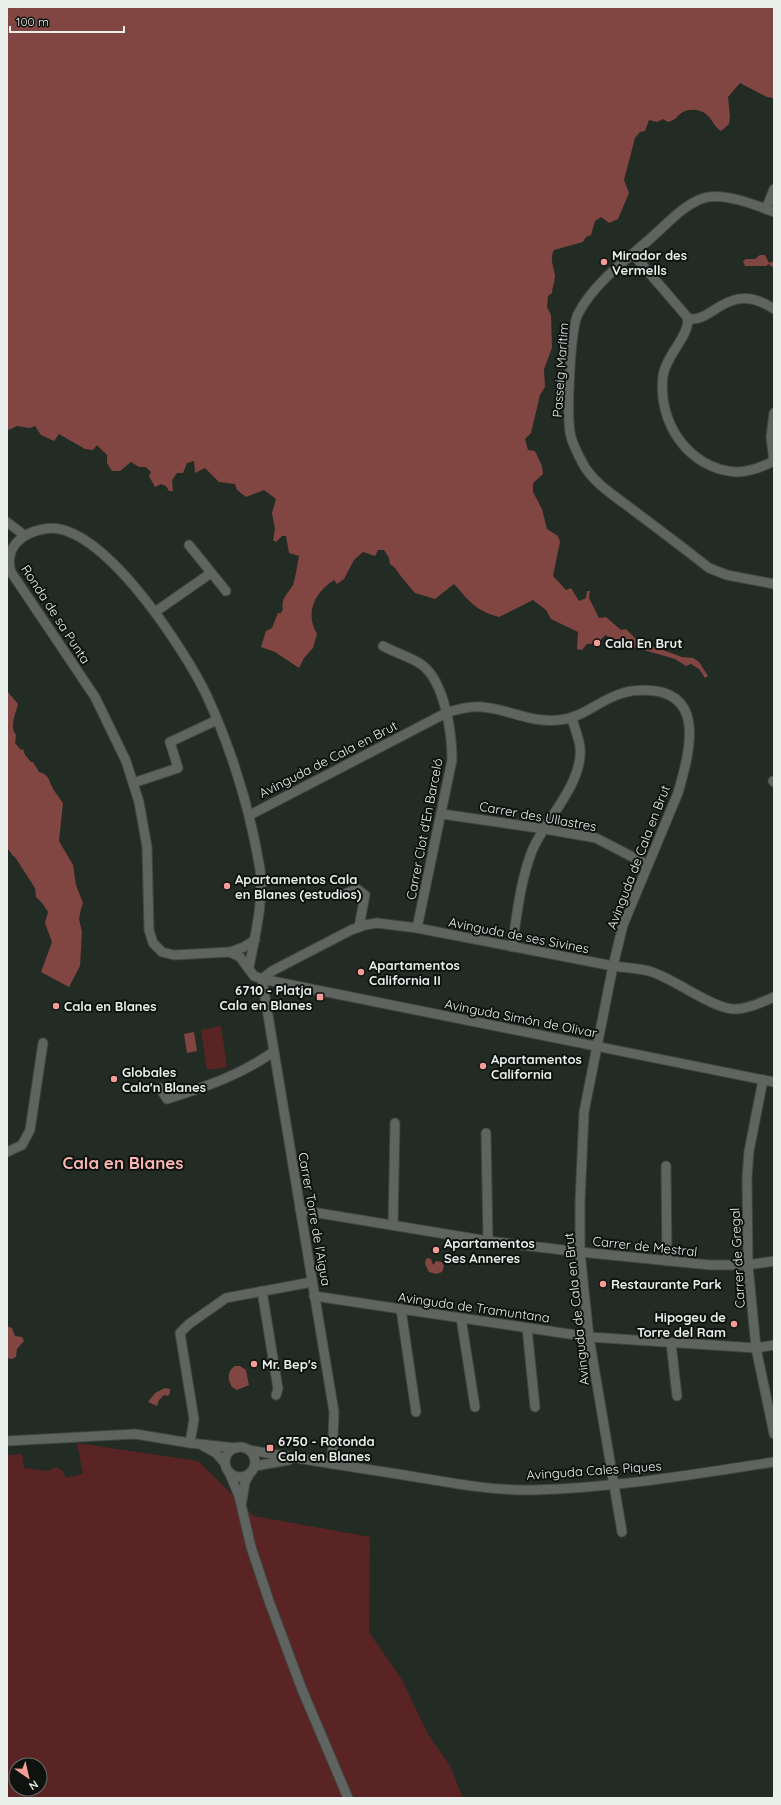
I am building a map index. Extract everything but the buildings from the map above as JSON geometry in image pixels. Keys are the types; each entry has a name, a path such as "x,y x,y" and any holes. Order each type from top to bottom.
{"street":[{"path":"770,211 774,188"},
{"name":"Passeig Marítim","path":"770,211 722,197 704,198 688,206 600,284 586,301 578,315 574,330 568,412 571,437 583,463 592,477 709,568 727,574 774,584"},
{"path":"633,254 690,319"},
{"path":"690,319 700,318 719,306 735,300 747,298 758,301 774,309"},
{"path":"690,319 687,328 669,358 663,376 665,410 670,426 678,438 698,459 714,466 736,472 752,470 774,462 770,437 774,413"},
{"path":"7,522 24,535 49,527 63,529 82,537 114,564 155,612 206,695 234,764 250,815 260,871 260,904 249,968"},
{"name":"Ronda de sa Punta","path":"24,535 16,543 11,553 8,562 11,572 95,697 126,761 133,783 139,802 148,847 149,930 153,943 162,952 174,955 230,952 244,947 255,940"},
{"path":"189,545 226,591"},
{"path":"155,612 211,573"},
{"name":"Carrer Clot d'En Barceló","path":"383,646 394,653 421,664 429,671 436,681 451,733 452,760 442,814 417,928"},
{"name":"Avinguda de Cala en Brut","path":"250,815 446,713 463,708 482,707 538,720 559,720 572,718 623,693 653,691 667,694 677,700 686,710 690,728 684,771 678,793 623,925 613,966 584,1112 580,1202 580,1252 589,1337 622,1532"},
{"path":"512,947 524,875 532,850 557,809 578,767 580,748 572,718"},
{"path":"133,783 178,768 170,742 217,720"},
{"name":"Carrer des Ullastres","path":"442,814 545,828 596,838 648,865"},
{"path":"342,895 357,889 365,895 359,927"},
{"name":"Avinguda de ses Sivines","path":"262,979 272,971 359,927 376,922 417,928 613,966 640,969 653,973 720,1005 734,1009 774,997"},
{"path":"230,952 240,957 254,976 262,979"},
{"name":"Avinguda Simón de Olivar","path":"262,979 774,1082"},
{"name":"Carrer Torre de l'Aigua","path":"262,979 334,1412 332,1464"},
{"path":"7,1152 22,1145 30,1130 43,1043"},
{"path":"160,1088 167,1099 206,1087 243,1071 273,1052"},
{"name":"Carrer de Gregal","path":"763,1080 750,1151 747,1178 748,1265 756,1348 774,1434"},
{"path":"393,1225 395,1123"},
{"path":"486,1133 488,1241"},
{"path":"666,1166 667,1261"},
{"name":"Carrer de Mestral","path":"300,1210 488,1241 580,1252 710,1265 748,1265 774,1262"},
{"path":"194,1443 194,1419 180,1334 189,1324 226,1298 312,1282"},
{"path":"262,1291 278,1389 276,1395"},
{"name":"Avinguda de Tramuntana","path":"314,1296 589,1337 756,1348 774,1345"},
{"path":"400,1309 416,1412"},
{"path":"461,1318 475,1407"},
{"path":"527,1328 535,1406"},
{"path":"671,1343 677,1396"},
{"path":"7,1441 135,1434 194,1443 236,1448 242,1447 249,1450 255,1458 253,1469 245,1482 241,1505"},
{"path":"194,1443 216,1453 225,1463 229,1472 241,1505 251,1547 272,1608 301,1687 348,1798"},
{"path":"225,1463 226,1456 230,1451 236,1448"},
{"name":"Avinguda Cales Piques","path":"249,1450 297,1459 482,1487 533,1490 614,1484 679,1477 774,1462"},
{"name":"Avinguda Cales Piques","path":"253,1469 265,1463 297,1459"},
{"path":"229,1472 240,1477 253,1469"}],"shaded area":[{"path":"7,7 774,7 774,98 767,97 740,83 728,97 730,117 729,124 721,131 707,115 696,110 689,110 681,113 673,120 668,122 663,119 657,122 649,120 645,131 640,132 635,138 624,180 629,193 618,219 609,223 601,217 595,221 591,235 586,237 583,242 554,250 552,260 555,278 552,293 548,296 547,307 551,315 552,348 544,369 545,387 540,395 531,433 525,439 528,450 535,451 542,466 543,474 533,483 533,492 542,509 547,529 558,536 560,542 553,576 566,590 571,588 579,601 586,598 587,591 590,591 589,598 599,618 606,617 621,630 626,629 638,641 682,657 693,658 699,662 708,676 705,678 699,669 691,664 686,666 675,659 630,646 605,635 597,642 587,644 582,650 577,649 578,632 551,619 546,610 533,600 499,617 484,612 474,605 454,584 435,599 415,593 390,564 389,558 384,550 378,550 375,556 363,552 354,560 344,579 337,584 334,580 321,591 312,611 313,626 317,634 313,648 304,658 299,668 275,652 261,647 266,631 272,628 278,613 281,613 283,609 282,605 284,598 294,582 299,556 289,553 286,536 282,536 276,542 273,540 275,529 272,513 276,499 264,490 246,497 237,490 235,484 219,482 205,468 195,473 194,461 187,463 183,473 177,473 172,480 173,491 169,491 166,486 161,484 155,487 149,476 151,472 146,467 139,467 131,462 120,471 112,471 107,463 107,455 97,445 93,450 85,449 59,434 54,441 41,435 35,426 30,428 17,426 9,430 7,427"},
{"path":"760,255 765,255 769,263 774,261 774,267 769,264 766,266 745,266 743,261 746,259 755,259"},
{"path":"7,692 18,704 13,724 16,735 15,743 21,750 23,749 25,755 31,762 33,762 39,772 47,776 53,789 63,803 59,841 73,865 76,885 83,903 79,919 82,932 80,966 69,987 41,972 52,942 45,923 48,912 36,897 35,888 15,857 8,849"},
{"path":"221,1026 227,1067 207,1070 201,1030"},
{"path":"194,1032 197,1051 187,1053 184,1034"},
{"path":"426,1259 431,1259 433,1265 436,1261 442,1262 444,1266 442,1272 436,1274 429,1272 425,1264"},
{"path":"7,1326 12,1328 15,1336 22,1337 24,1341 17,1349 16,1357 12,1359 7,1358"},
{"path":"235,1366 240,1366 246,1370 249,1385 237,1390 232,1387 229,1381 230,1370"},
{"path":"165,1388 170,1389 170,1393 168,1396 164,1395 159,1400 157,1406 148,1402 155,1393"},
{"path":"77,1443 198,1461 254,1516 370,1537 369,1632 402,1680 428,1734 450,1766 463,1798 7,1798 7,1455 22,1454 24,1468 48,1471 56,1467 62,1470 66,1478 83,1474"}],"place":[{"name":"Mirador des Vermells","path":"604,262"},
{"name":"Cala En Brut","path":"597,643"},
{"name":"Apartamentos Cala en Blanes (estudios)","path":"227,886"},
{"name":"Apartamentos California II","path":"361,972"},
{"name":"6710 - Platja Cala en Blanes","path":"320,997"},
{"name":"Cala en Blanes","path":"56,1006"},
{"name":"Apartamentos California","path":"483,1066"},
{"name":"Globales Cala'n Blanes","path":"114,1079"},
{"name":"Apartamentos Ses Anneres","path":"436,1250"},
{"name":"Restaurante Park","path":"603,1284"},
{"name":"Hipogeu de Torre del Ram","path":"734,1324"},
{"name":"Mr. Bep's","path":"254,1364"},
{"name":"6750 - Rotonda Cala en Blanes","path":"270,1448"}],"district":[{"name":"Cala en Blanes","path":"123,1163"}]}
